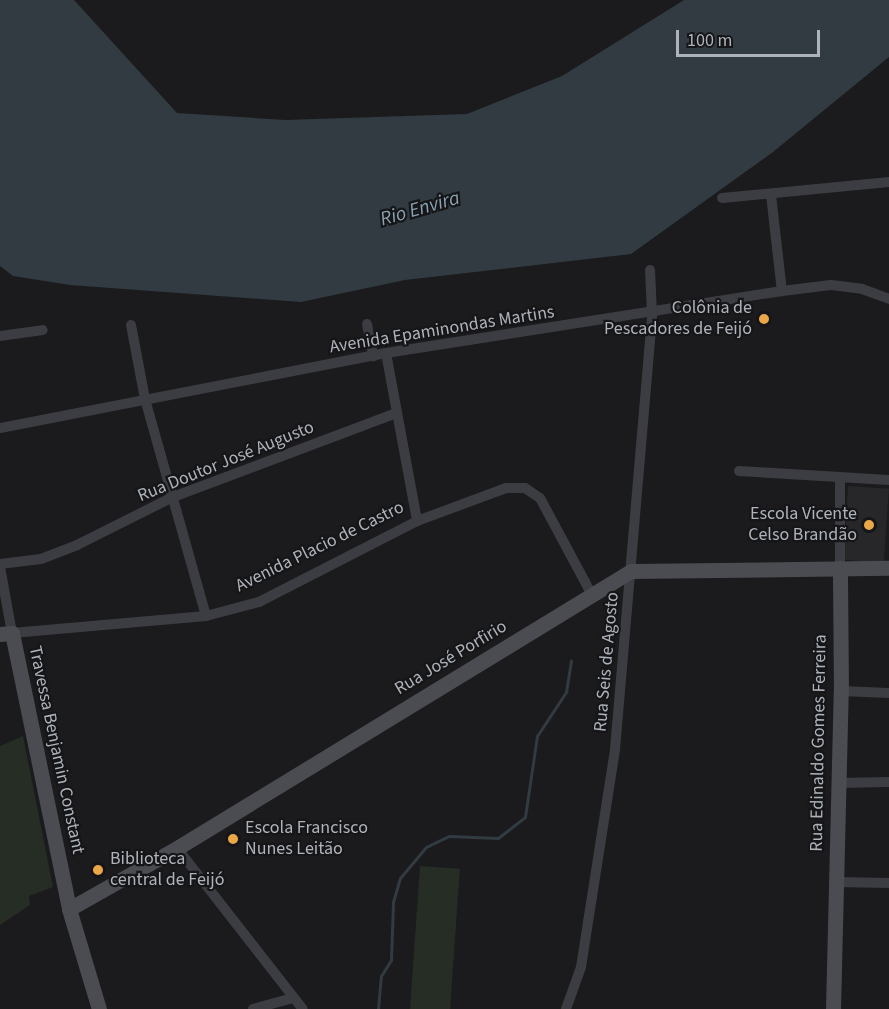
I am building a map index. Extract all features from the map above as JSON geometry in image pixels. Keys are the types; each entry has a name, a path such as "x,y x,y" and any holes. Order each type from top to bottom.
{"street":[{"path":"722,198 889,183"},
{"path":"771,195 782,291"},
{"name":"Rua Seis de Agosto","path":"566,1009 581,967 615,749 652,314 650,270"},
{"name":"Avenida Epaminondas Martins","path":"0,428 386,353 652,314 782,291 831,285 862,289 889,299"},
{"path":"367,324 373,356"},
{"path":"131,325 146,399 206,616"},
{"path":"0,336 43,330"},
{"path":"386,353 417,521"},
{"name":"Rua Doutor José Augusto","path":"0,565 42,558 77,545 173,497 396,413"},
{"path":"739,471 889,480"},
{"name":"Rua Edinaldo Gomes Ferreira","path":"833,1009 842,690 840,478"},
{"name":"Avenida Placio de Castro","path":"6,633 206,616 259,602 417,521 506,488 525,488 540,498 592,595"},
{"name":"Travessa Benjamin Constant","path":"0,565 6,633 69,909 99,1009"},
{"path":"631,571 889,568"},
{"name":"Rua José Porfirio","path":"69,909 177,848 631,571"},
{"path":"842,690 889,693"},
{"path":"838,783 889,782"},
{"path":"177,848 303,1009"},
{"path":"836,882 889,882"},
{"path":"254,1009 293,998"}],"shaded area":[{"name":"Escola Vicente Celso Brandão","path":"848,486 889,489 884,563 843,560"},
{"path":"23,736 53,887 29,896 30,905 0,925 0,746"},
{"path":"420,866 460,869 450,1009 410,1009"}],"water":[{"name":"Rio Envira","path":"0,0 74,0 177,113 285,120 467,114 562,76 684,0 889,0 889,57 773,152 631,254 405,280 301,302 70,285 13,276 0,266"}],"waterway":[{"path":"378,1009 381,976 391,960 393,902 400,878 426,847 449,836 498,838 525,817 537,736 566,692 571,660"}],"place":[{"name":"Colônia de Pescadores de Feijó","path":"764,319"},
{"name":"Escola Vicente Celso Brandão","path":"869,525"},
{"name":"Escola Francisco Nunes Leitão","path":"233,839"},
{"name":"Biblioteca central de Feijó","path":"98,870"}]}
